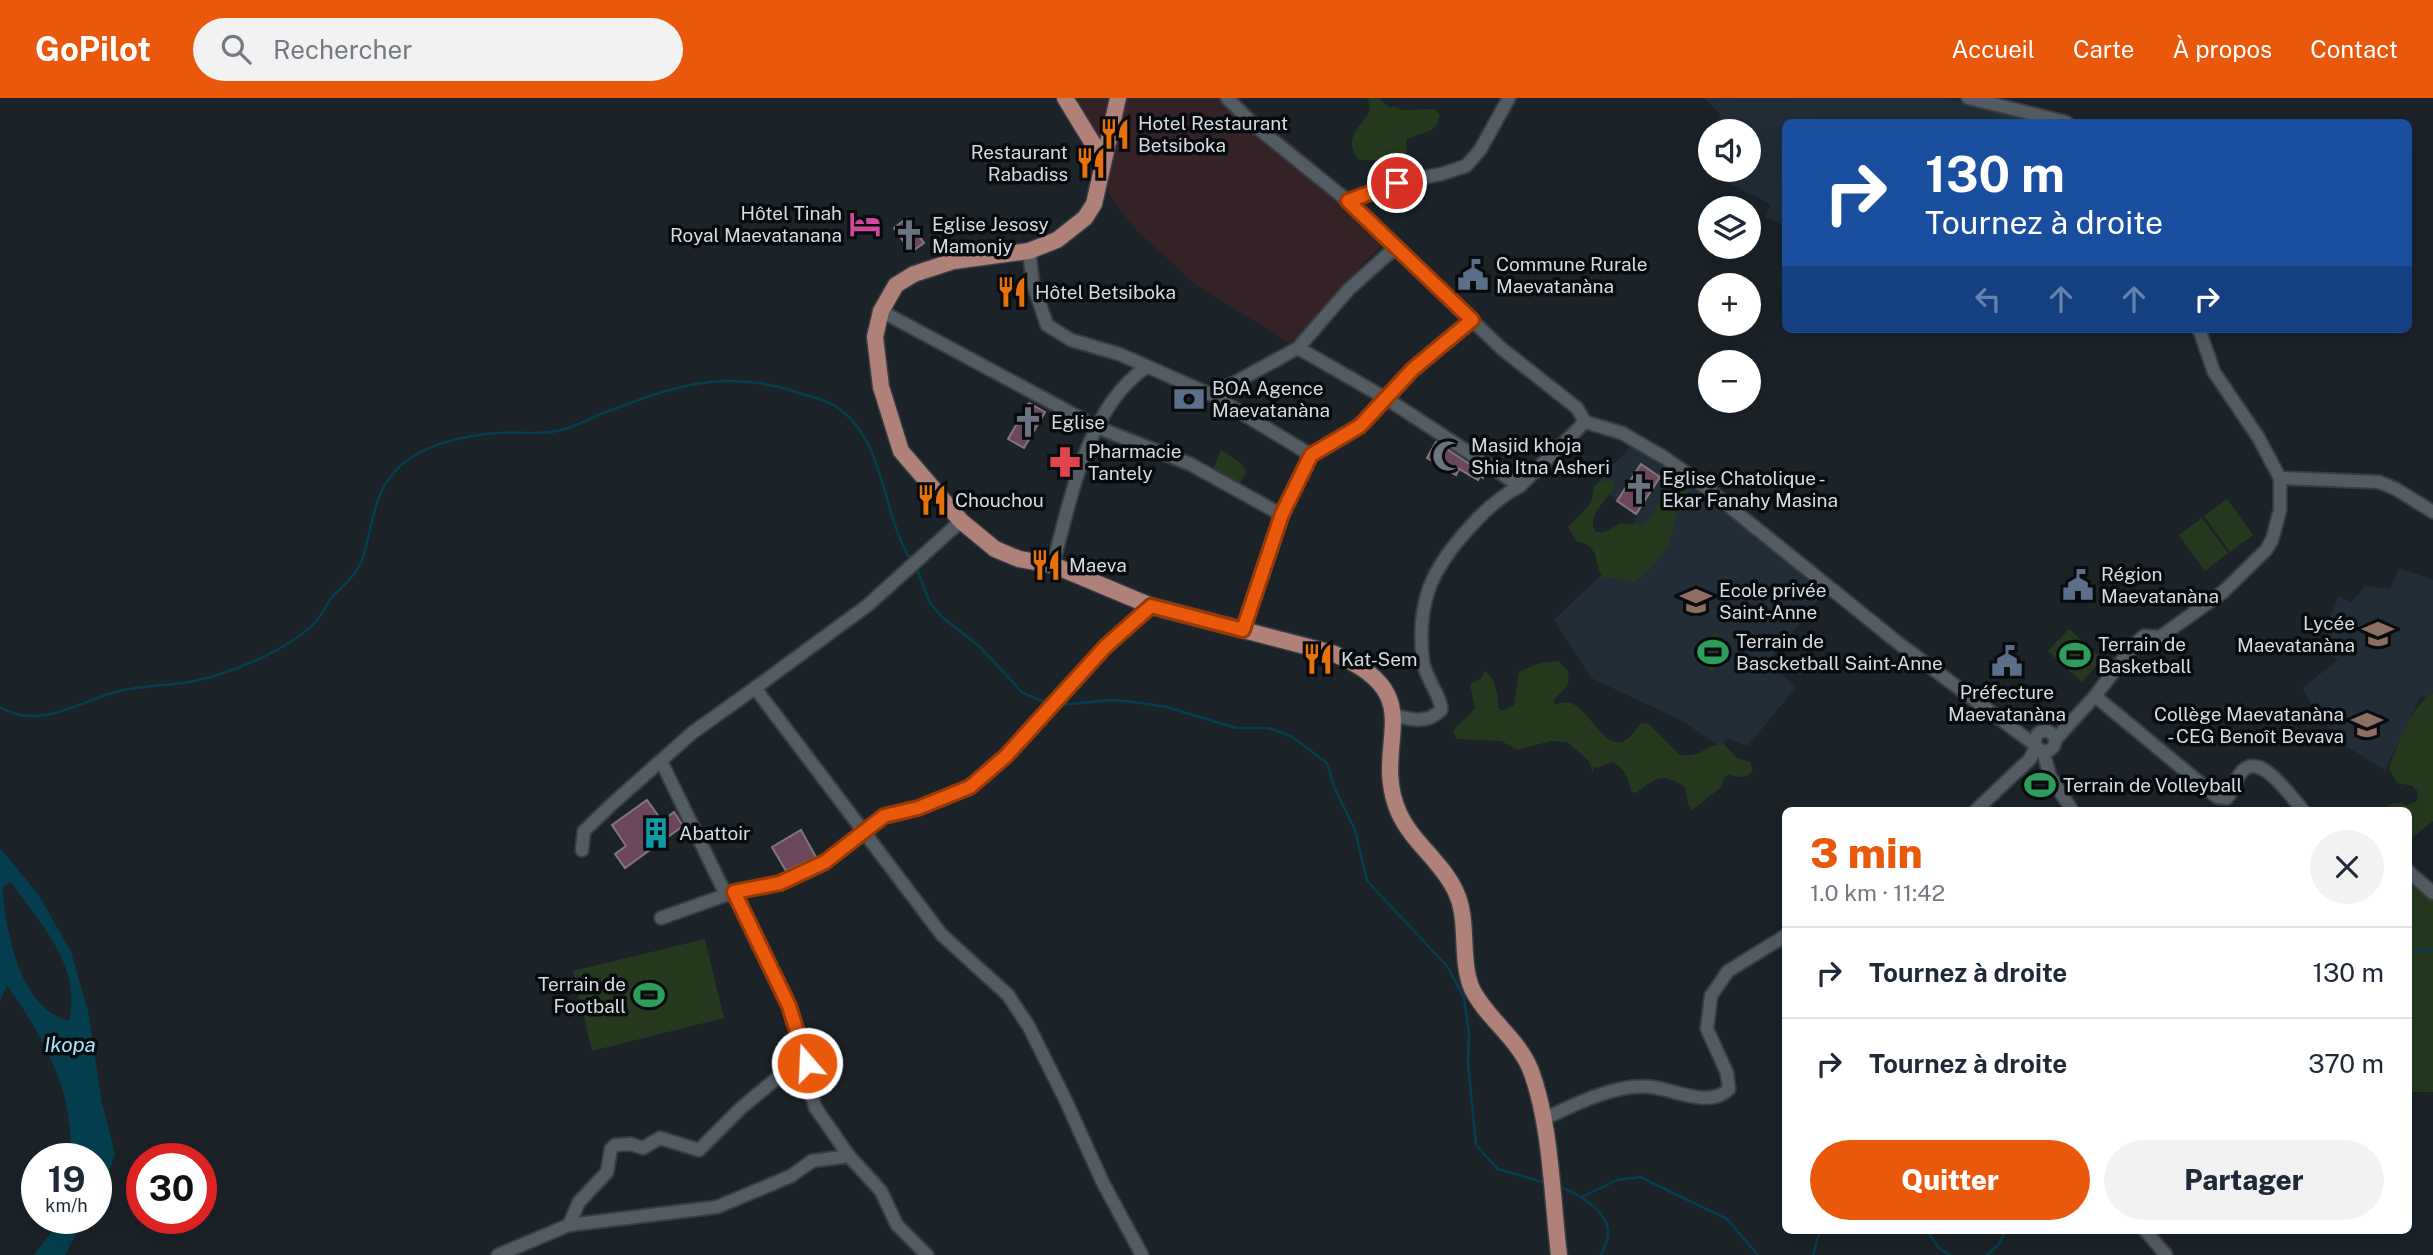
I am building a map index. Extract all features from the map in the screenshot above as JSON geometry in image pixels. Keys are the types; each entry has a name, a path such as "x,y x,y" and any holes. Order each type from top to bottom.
{"main road":[{"path":"1065,98 1103,160"},
{"path":"1118,98 1094,204 1085,218 1056,240 1029,251 954,261 914,274 897,285 881,311 875,337 877,360 881,387 901,451 961,521 995,549 1019,559 1053,565 1151,606 1332,653 1358,663 1374,677 1389,698 1394,715 1390,775 1393,799 1400,816 1441,867 1461,903 1472,988 1515,1044 1530,1069 1542,1120 1559,1255"}],"street":[{"path":"1227,98 1254,125 1348,201 1529,372 1577,408 1585,422 1622,433 1699,482 2008,727 2045,741"},
{"path":"1348,201 1397,183 1466,166 1480,150 1509,98"},
{"path":"1968,98 2054,119"},
{"path":"1212,395 1298,348 1349,289 1395,248"},
{"path":"1029,251 1033,284 1047,324 1071,340 1119,354 1145,368 1169,374 1212,395 1311,455"},
{"path":"881,311 1099,428 1190,464 1282,514"},
{"path":"1243,630 1282,514 1311,455 1360,426 1413,369 1472,320"},
{"path":"1979,807 2095,696 2135,644 2144,636 2160,637 2223,592 2266,550 2272,540 2280,510 2280,478 2258,437 2214,372 2200,333"},
{"path":"1298,348 1387,399 1520,486"},
{"path":"1053,565 1086,449 1125,385 1145,368"},
{"path":"1394,715 1422,720 1431,719 1441,710 1442,702 1429,683 1423,663 1422,620 1431,579 1440,561 1481,514 1505,494 1520,486 1585,422"},
{"path":"2280,478 2371,480 2396,489 2433,512"},
{"path":"582,850 584,831 692,733 814,647 922,558 961,521"},
{"path":"662,918 730,894 780,883 825,862 884,816 918,808 970,787 1006,756 1105,647 1151,606"},
{"path":"755,688 942,935 996,982 1029,1027 1103,1183 1142,1255"},
{"path":"2095,696 2217,797 2227,798 2235,787 2238,775 2248,767 2256,767 2274,777 2300,807"},
{"path":"2045,741 2050,776 2071,807"},
{"path":"662,761 789,1006 813,1078 811,1092 815,1107 849,1156 881,1191 897,1225 927,1255"},
{"path":"2412,875 2433,893"},
{"path":"1542,1120 1590,1098 1636,1087 1661,1088 1692,1096 1724,1094 1729,1089 1727,1073 1707,1029 1711,996 1728,971 1782,938"},
{"path":"569,1225 587,1192 607,1172 611,1149 615,1145 631,1144 643,1148 660,1138 699,1150 741,1108 789,1068 802,1048"},
{"path":"498,1255 569,1225 717,1207 791,1176 812,1161 849,1156"},
{"path":"2148,1234 2166,1255"}],"shaded area":[{"path":"1065,98 1238,98 1315,163 1391,235 1333,296 1293,345 1197,286 1134,228 1108,193 1107,180"},
{"path":"1704,98 1944,98 2040,119 1782,119 1782,225 1766,217 1770,204 1761,199 1761,196 1754,196 1727,182 1761,182 1761,119 1719,119 1721,116"},
{"name":"Ecole privée Saint-Anne","path":"1638,438 1754,524 1758,522 1834,581 1768,662 1796,687 1748,746 1727,739 1720,747 1682,721 1591,678 1554,620 1606,570 1638,516 1596,484"},
{"path":"2399,568 2433,580 2433,701 2421,696 2385,770 2341,743 2302,688 2338,660 2318,648 2338,596 2352,602 2365,586 2390,589"}],"green space":[{"path":"1368,98 1379,98 1390,108 1434,109 1440,115 1438,122 1431,130 1406,140 1407,157 1404,161 1359,160 1354,152 1352,139 1370,111"},
{"path":"1221,450 1241,463 1246,472 1237,489 1211,473"},
{"path":"1672,460 1734,509 1729,517 1693,488 1682,500 1670,542 1652,567 1634,582 1604,578 1593,551 1576,541 1568,527 1591,503 1594,486 1609,478 1615,484 1595,514 1593,526 1596,532 1605,532 1620,523 1644,525 1660,499"},
{"path":"2227,499 2253,535 2230,552 2204,516"},
{"path":"2202,518 2228,553 2205,571 2179,535"},
{"name":"Terrain de Basketball","path":"2069,629 2102,659 2082,682 2048,651"},
{"name":"Terrain de Bascketball Saint-Anne","path":"1715,632 1733,649 1712,672 1693,654"},
{"path":"1558,661 1567,669 1569,680 1554,700 1555,704 1571,703 1612,741 1620,742 1630,737 1640,724 1648,723 1680,755 1692,755 1723,743 1737,758 1750,762 1753,770 1745,777 1728,775 1720,788 1692,810 1685,787 1677,782 1659,779 1636,793 1632,792 1618,765 1613,762 1594,767 1593,774 1589,761 1567,742 1551,741 1518,750 1501,741 1457,739 1453,732 1455,728 1475,709 1470,684 1481,678 1485,671 1494,682 1498,708 1502,711 1514,705 1519,672 1540,663"},
{"path":"2433,693 2433,821 2412,838 2412,807 2386,807 2401,803 2408,805 2417,801 2418,792 2413,786 2397,783 2389,768 2411,717"},
{"path":"2412,873 2433,884 2433,1092 2412,1092"},
{"name":"Terrain de Football","path":"705,939 724,1018 592,1051 573,971"}],"water":[{"name":"Ikopa","path":"0,848 38,894 71,952 88,1011 102,1103 115,1154 112,1163 112,1143 70,1143 68,1112 54,1067 32,1024 7,985 0,1001","holes":["11,882 46,930 64,963 70,982 69,1021 52,1013 38,1001 27,984 12,946 2,888"]},
{"path":"50,1234 76,1234 65,1255 34,1255"}],"building":[{"name":"Eglise Jesosy Mamonjy","path":"907,218 924,243 911,252 894,228"},
{"name":"Eglise","path":"1029,403 1045,412 1024,448 1008,439"},
{"name":"Masjid khoja Shia Itna Asheri","path":"1436,442 1485,474 1483,478 1480,476 1478,480 1459,469 1456,475 1427,458"},
{"name":"Eglise Chatolique - Ekar Fanahy Masina","path":"1641,464 1660,477 1636,514 1617,501"},
{"name":"Abattoir","path":"647,800 662,821 674,812 683,826 625,868 615,854 626,846 612,825"},
{"path":"801,830 816,857 786,871 772,847"}],"waterway":[{"path":"0,707 28,716 58,712 115,692 199,680 274,652 305,631 353,575 362,560 381,493 387,481 409,459 429,448 463,438 497,433 545,433 566,429 652,395 699,384 723,381 772,385 821,400 841,410 856,425 867,442 894,522 911,560"},
{"path":"917,569 930,603 942,617 979,646 1023,693 1047,703"},
{"path":"1060,705 1112,700 1134,702 1167,707 1236,728 1268,728 1291,736 1327,763 1335,789 1355,830 1367,881 1447,966 1464,998 1469,1033 1468,1063 1476,1145 1498,1169 1546,1183"},
{"path":"2412,953 2433,949"},
{"path":"1582,1197 1617,1180 1640,1177 1727,1219 1758,1255"},
{"path":"1559,1187 1583,1198 1604,1218 1608,1237 1601,1255"},
{"path":"1813,1255 1819,1234"},
{"path":"1929,1234 1939,1248 1950,1255"},
{"path":"1987,1255 1999,1244 2004,1234"}],"place":[{"name":"Hotel Restaurant Betsiboka","path":"1115,134"},
{"name":"Restaurant Rabadiss","path":"1091,163"},
{"name":"Hôtel Tinah Royal Maevatanana","path":"865,224"},
{"name":"Eglise Jesosy Mamonjy","path":"909,235"},
{"name":"Commune Rurale Maevatanàna","path":"1473,275"},
{"name":"Hôtel Betsiboka","path":"1012,292"},
{"name":"BOA Agence Maevatanàna","path":"1189,399"},
{"name":"Eglise","path":"1028,422"},
{"name":"Masjid khoja Shia Itna Asheri","path":"1448,456"},
{"name":"Pharmacie Tantely","path":"1065,462"},
{"name":"Eglise Chatolique - Ekar Fanahy Masina","path":"1639,489"},
{"name":"Chouchou","path":"932,500"},
{"name":"Maeva","path":"1046,565"},
{"name":"Région Maevatanàna","path":"2078,585"},
{"name":"Ecole privée Saint-Anne","path":"1696,601"},
{"name":"Lycée Maevatanàna","path":"2378,634"},
{"name":"Terrain de Bascketball Saint-Anne","path":"1713,652"},
{"name":"Terrain de Basketball","path":"2075,655"},
{"name":"Kat-Sem","path":"1318,659"},
{"name":"Préfecture Maevatanàna","path":"2007,661"},
{"name":"Collège Maevatanàna - CEG Benoît Bevava","path":"2367,725"},
{"name":"Terrain de Volleyball","path":"2040,785"},
{"name":"Abattoir","path":"656,833"},
{"name":"Terrain de Football","path":"649,995"}],"route":[{"path":"807,1063 789,1006 734,892 780,883 825,862 884,816 918,808 970,787 1006,756 1105,647 1151,606 1243,630 1282,514 1311,455 1360,426 1376,412 1413,369 1472,320 1348,201 1397,183"}]}
